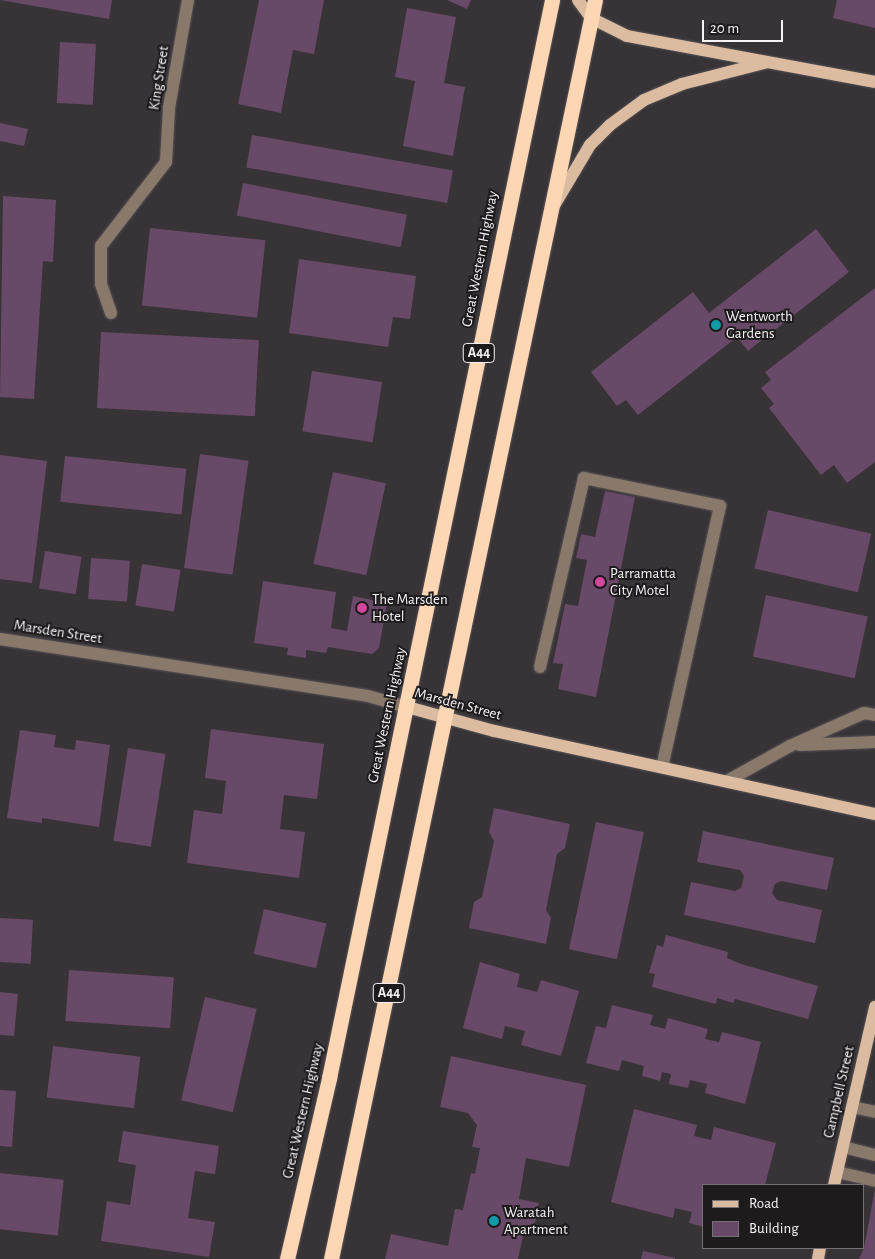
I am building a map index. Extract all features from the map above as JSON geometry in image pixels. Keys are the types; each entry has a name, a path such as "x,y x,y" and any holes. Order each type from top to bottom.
{"highway":[{"name":"Great Western Highway","path":"287,1259 407,707 552,0"},
{"name":"A44","path":"331,1259 445,718 548,214 595,0"}],"main road":[{"path":"578,0 591,18 627,36 875,82"},
{"path":"548,214 590,145 630,110 682,84 766,62"},
{"name":"Marsden Street","path":"407,707 445,718 875,814"},
{"name":"Campbell Street","path":"834,1184 873,1029 875,1007"}],"street":[{"name":"King Street","path":"111,313 101,284 101,246 166,162 169,108 188,0"},
{"path":"540,667 584,478 720,506 662,767"},
{"name":"Marsden Street","path":"0,639 368,696 407,707"},
{"path":"727,781 790,746 864,713 875,715"},
{"path":"790,746 875,742"},
{"path":"852,1107 875,1112"},
{"path":"843,1147 875,1155"},
{"path":"837,1172 875,1181"}],"building":[{"path":"0,0 112,0 109,19"},
{"path":"259,0 324,0 314,54 293,50 281,113 238,104"},
{"path":"447,0 471,0 467,9"},
{"path":"837,0 875,0 875,28 833,18"},
{"path":"407,8 456,17 444,83 465,87 453,156 403,146 415,81 395,77"},
{"path":"60,42 96,44 93,105 57,103"},
{"path":"0,123 28,129 24,146 0,141"},
{"path":"252,135 453,170 447,203 246,167"},
{"path":"243,183 407,215 401,247 237,215"},
{"path":"3,196 56,200 53,262 43,261 34,399 0,397"},
{"path":"150,228 265,240 257,318 142,306"},
{"name":"Wentworth Gardens","path":"816,229 849,272 748,351 737,337 638,415 626,400 617,406 591,372 693,292 709,313"},
{"path":"299,259 416,276 410,319 393,317 388,347 289,333"},
{"path":"875,288 875,462 847,483 834,465 821,475 769,408 774,404 761,388 771,380 765,372"},
{"path":"101,332 259,340 255,416 97,408"},
{"path":"312,371 382,382 373,442 302,431"},
{"path":"200,454 249,461 233,575 184,568"},
{"path":"0,455 47,461 32,583 0,579"},
{"path":"65,456 186,469 182,515 60,502"},
{"path":"333,472 386,483 366,575 313,564"},
{"name":"Parramatta City Motel","path":"605,491 635,497 596,697 558,689 563,664 553,663 565,604 578,606 587,560 576,558 581,534 595,537"},
{"path":"768,510 871,534 858,592 755,568"},
{"path":"45,551 82,557 76,594 39,589"},
{"path":"91,558 130,561 127,602 88,599"},
{"path":"142,564 181,570 174,612 135,605"},
{"path":"263,581 336,592 331,628 347,631 353,596 387,603 379,648 372,654 328,647 326,653 306,650 306,658 287,655 288,648 254,643"},
{"path":"766,595 868,617 855,678 753,657"},
{"path":"211,729 324,744 317,799 284,795 280,829 305,832 299,878 187,863 194,810 222,814 226,781 205,778"},
{"path":"20,730 56,735 54,747 75,750 76,740 110,745 99,827 42,818 42,823 7,818"},
{"path":"128,748 166,754 151,847 113,841"},
{"path":"494,808 570,824 565,848 557,854 546,910 551,918 546,944 469,928 474,902 482,897 494,841 489,832"},
{"path":"596,822 644,832 617,959 569,949"},
{"path":"703,831 834,858 827,890 781,881 775,884 772,893 777,900 822,910 815,943 684,915 691,882 735,891 741,888 744,876 740,870 697,862"},
{"path":"264,909 326,923 316,968 254,954"},
{"path":"0,918 33,920 31,964 0,962"},
{"path":"666,935 728,952 727,958 741,964 818,986 808,1019 735,999 733,1003 717,998 716,1004 652,987 655,974 649,973 657,945 663,947"},
{"path":"480,962 520,974 517,987 537,992 541,980 579,991 561,1056 521,1045 525,1031 505,1026 502,1039 463,1028"},
{"path":"69,970 174,977 170,1028 65,1021"},
{"path":"0,992 18,994 14,1036 0,1035"},
{"path":"205,997 257,1009 233,1112 181,1100"},
{"path":"612,1005 653,1015 650,1025 665,1029 668,1018 708,1029 705,1039 719,1042 722,1032 761,1042 745,1104 705,1093 707,1084 690,1080 688,1088 669,1084 671,1074 662,1072 660,1081 642,1076 644,1066 622,1060 619,1071 586,1063 596,1026 606,1028"},
{"path":"53,1046 140,1057 134,1108 47,1098"},
{"path":"451,1056 586,1085 569,1167 526,1158 519,1199 539,1203 533,1234 524,1232 518,1259 385,1259 391,1234 448,1246 455,1209 463,1210 471,1173 475,1174 480,1148 472,1147 477,1125 468,1113 440,1107"},
{"path":"0,1090 16,1091 12,1147 0,1146"},
{"path":"634,1109 697,1125 694,1136 711,1140 714,1127 776,1143 765,1184 702,1184 702,1226 689,1223 692,1212 675,1208 673,1218 611,1202"},
{"path":"123,1131 219,1146 215,1174 195,1171 188,1218 215,1222 209,1257 101,1241 107,1201 130,1205 136,1165 118,1162"},
{"path":"0,1173 64,1180 58,1235 0,1229"},
{"path":"875,1189 875,1259 859,1259 865,1249"},
{"path":"643,1251 675,1258 675,1259 641,1259"}],"place":[{"name":"Wentworth Gardens","path":"716,325"},
{"name":"Parramatta City Motel","path":"600,582"},
{"name":"The Marsden Hotel","path":"362,608"},
{"name":"Waratah Apartment","path":"494,1221"}]}
